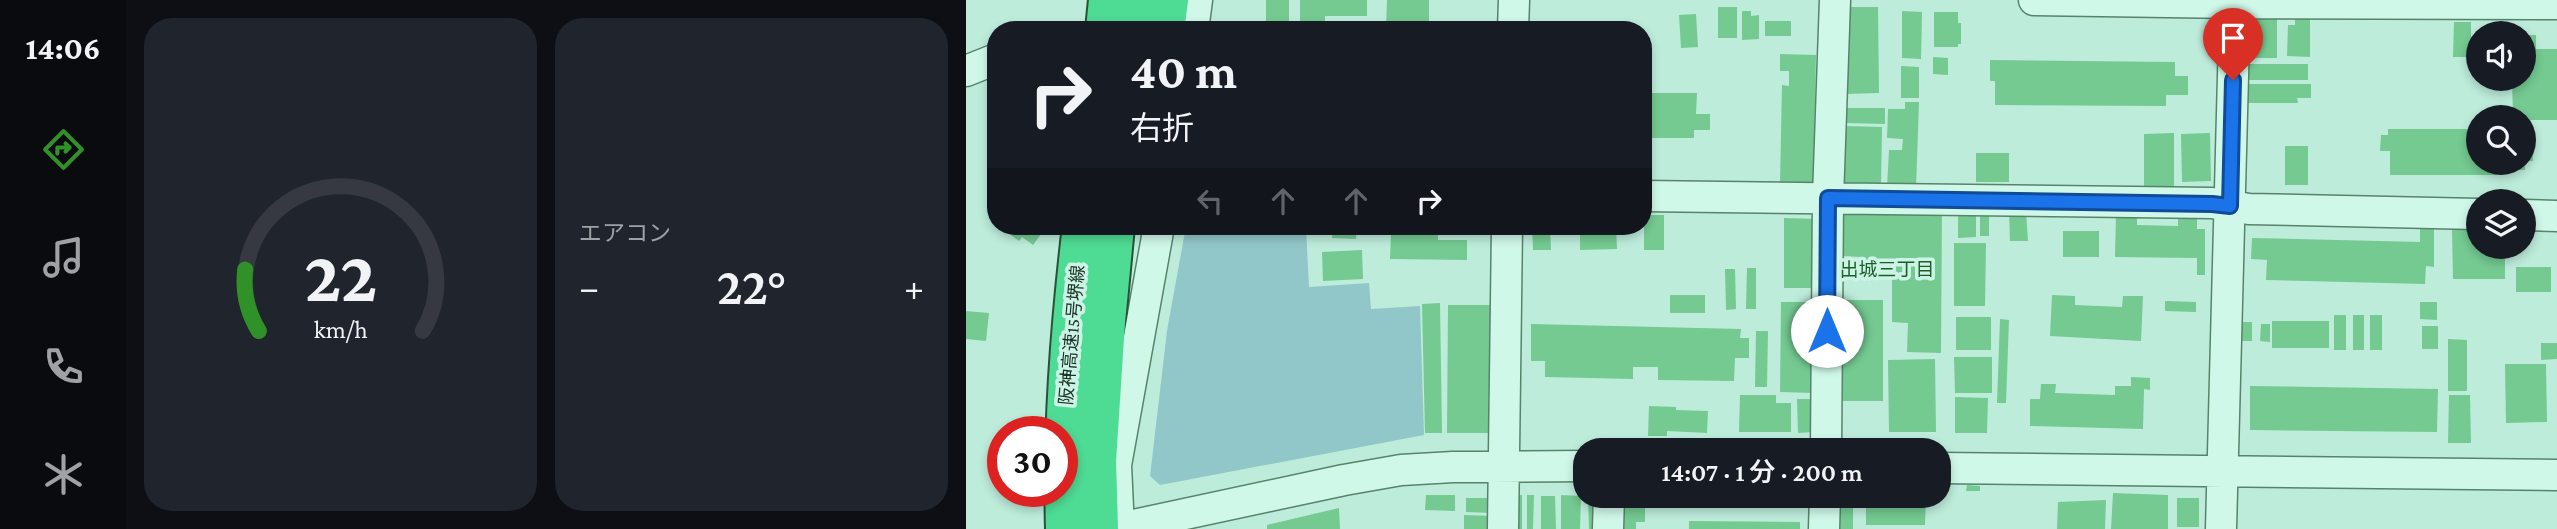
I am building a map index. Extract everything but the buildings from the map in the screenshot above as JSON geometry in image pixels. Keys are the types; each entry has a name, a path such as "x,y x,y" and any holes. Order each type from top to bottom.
{"highway":[{"path":"1106,21 1108,0"},
{"path":"1136,21 1139,0"},
{"path":"1166,21 1169,0"},
{"name":"阪神高速15号堺線","path":"1065,529 1067,388 1081,235"},
{"name":"阪神高速15号堺線","path":"1113,529 1097,461 1114,235"},
{"path":"1097,461 1130,235"}],"street":[{"path":"1098,21 1100,0"},
{"path":"1195,21 1197,0"},
{"path":"1513,21 1514,0"},
{"path":"1826,438 1828,198 1835,0"},
{"path":"2035,0 2557,4"},
{"path":"2221,529 2235,2"},
{"path":"966,71 987,63"},
{"path":"1652,196 2212,204 2249,209 2466,214"},
{"path":"2536,215 2557,216"},
{"path":"1050,416 1054,347 1073,235"},
{"path":"1157,235 1116,465 1113,529 1401,470 1573,466"},
{"path":"1503,529 1507,235"},
{"path":"1951,468 2557,475"},
{"path":"1045,507 1046,529"},
{"path":"1608,529 1609,508"},
{"path":"1824,529 1825,508"}],"shaded area":[{"path":"1184,235 1306,235 1309,287 1369,283 1371,309 1420,306 1424,435 1160,485 1150,476 1167,331"}],"district":[{"name":"出城三丁目","path":"1887,269"}],"route":[{"path":"1827,331 1828,198 2230,206 2233,80"}]}
